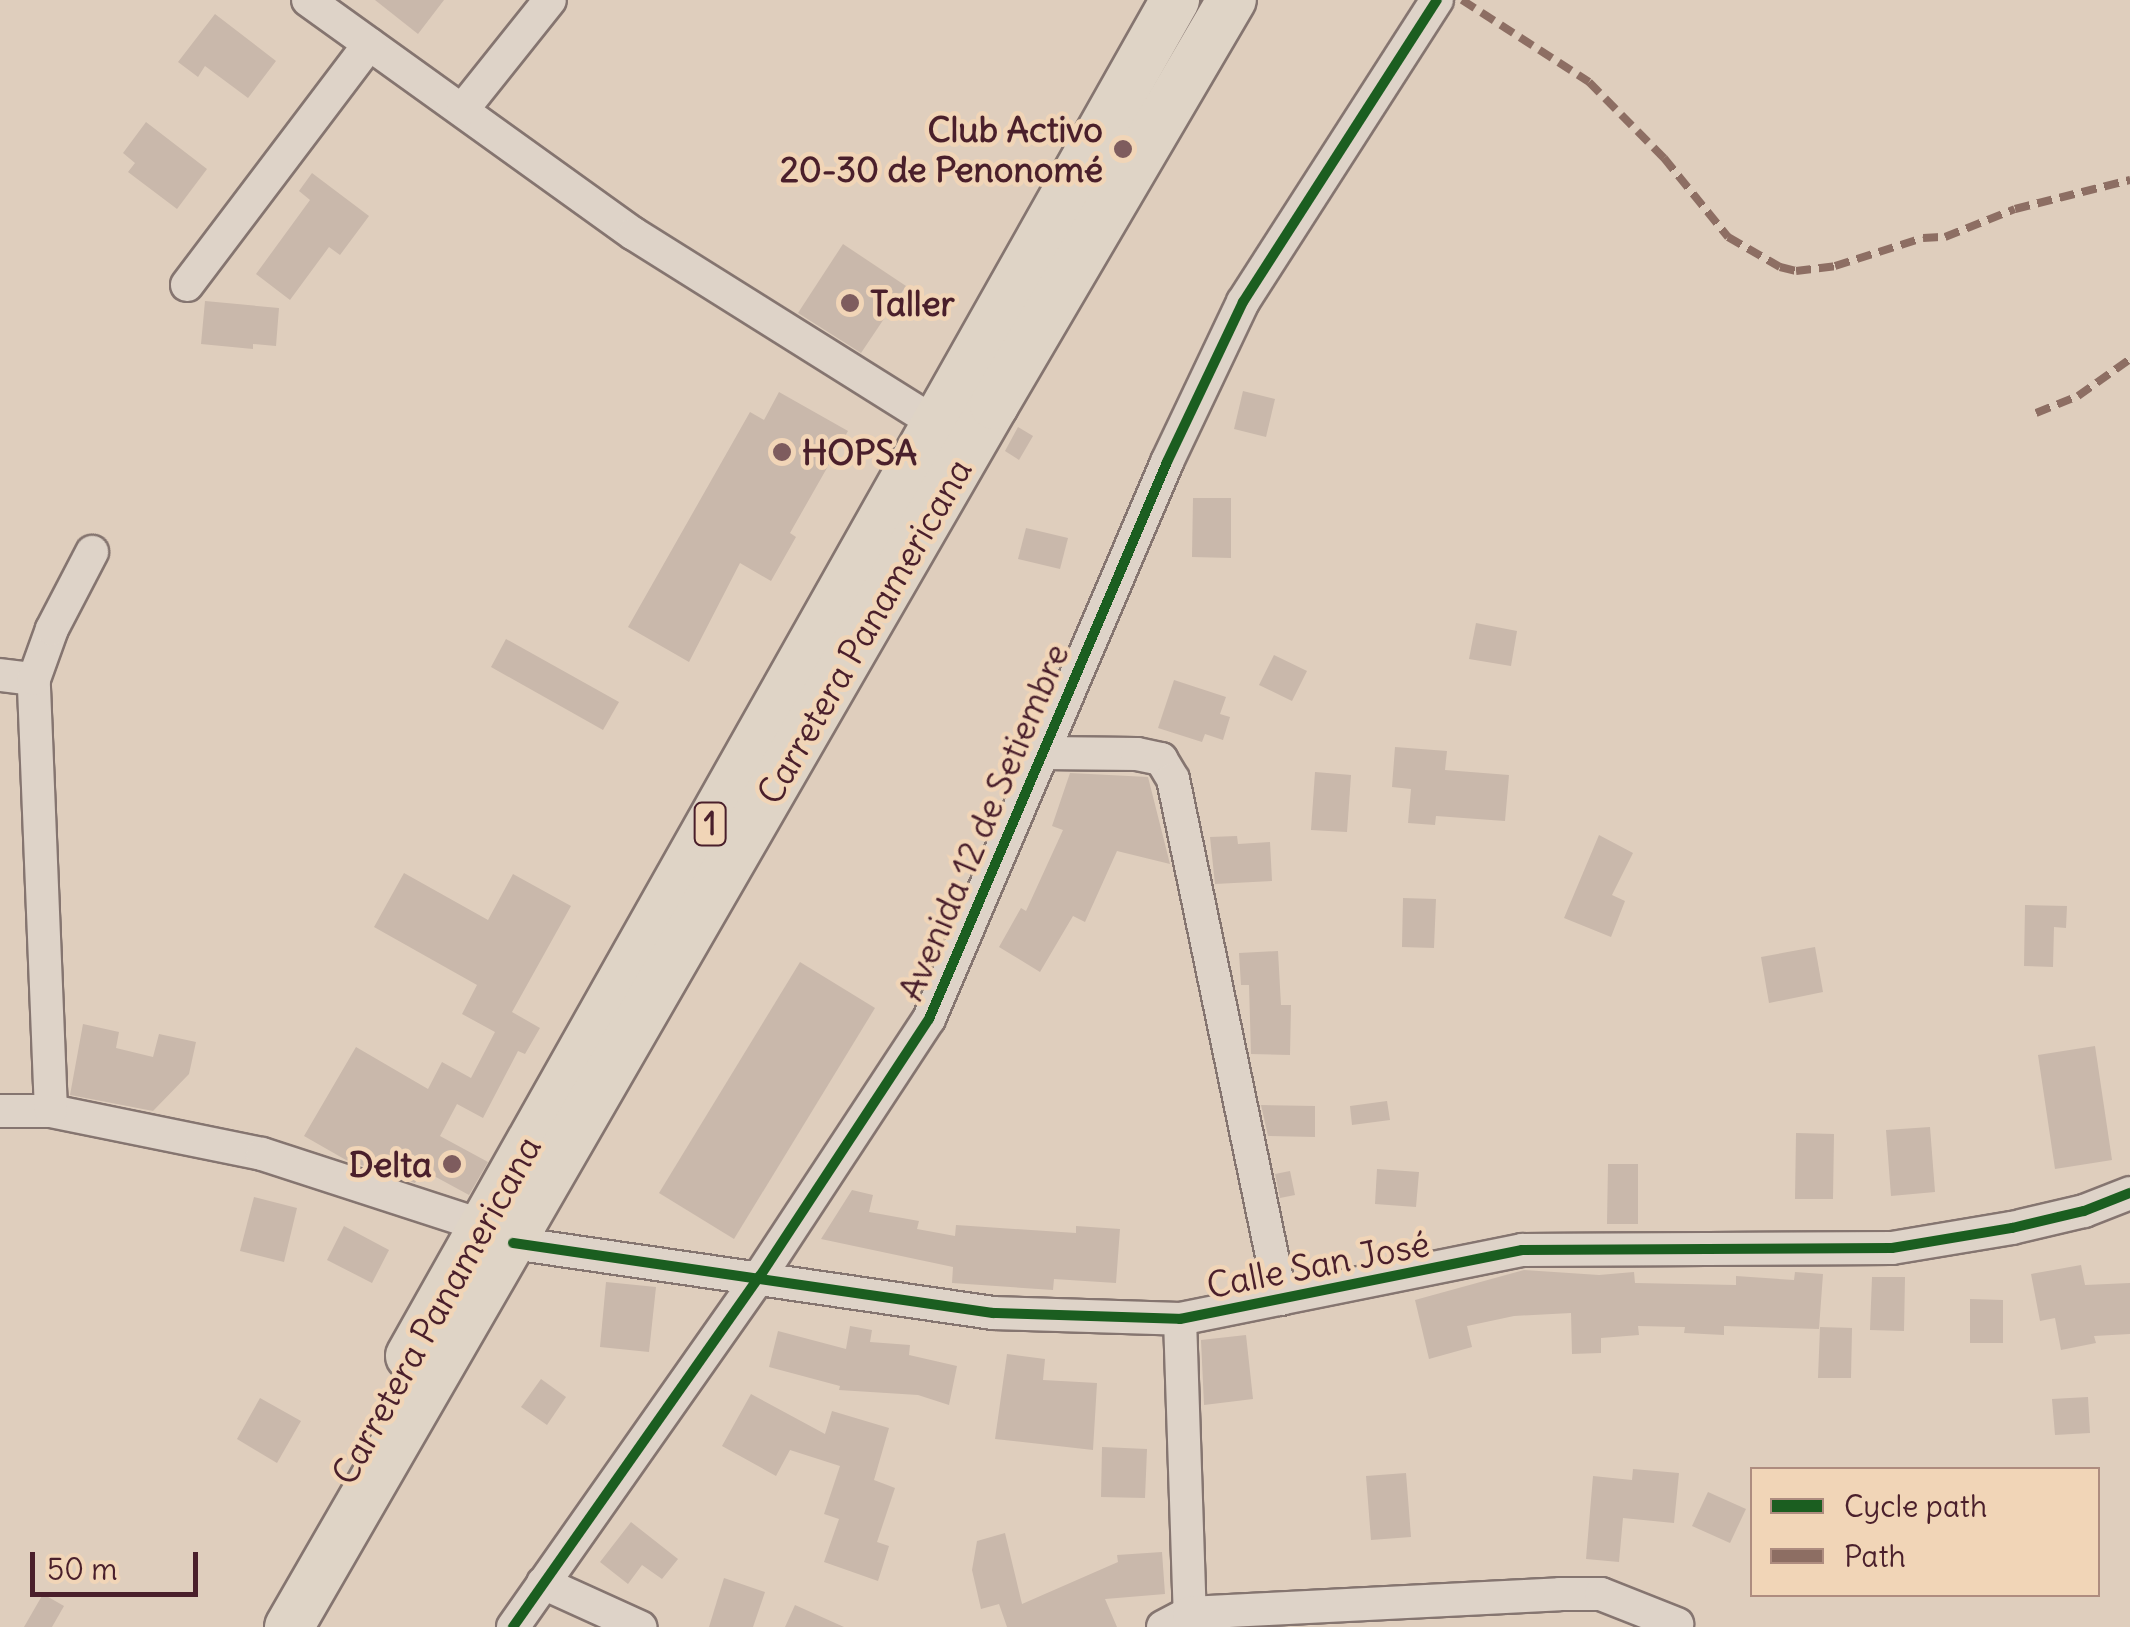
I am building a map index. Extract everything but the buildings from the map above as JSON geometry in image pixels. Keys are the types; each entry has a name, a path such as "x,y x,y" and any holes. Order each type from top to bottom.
{"highway":[{"name":"Carretera Panamericana","path":"258,1627 510,1225 1232,0"},
{"name":"Carretera Panamericana","path":"289,1627 510,1225 935,423 1168,10"},
{"path":"935,423 961,424 994,404"}],"street":[{"path":"463,110 550,0"},
{"name":"Avenida 12 de Setiembre","path":"513,1627 760,1276 929,1019 1167,462 1243,302 1437,0"},
{"path":"319,3 369,44 634,234 935,423"},
{"path":"186,285 369,44"},
{"path":"52,1111 34,679 52,629 92,552"},
{"path":"0,675 34,679"},
{"path":"1043,753 1137,754 1160,759 1174,779 1280,1299"},
{"name":"Calle San José","path":"0,1111 52,1111 262,1154 510,1225 760,1276 994,1313 1180,1319 1522,1250 1892,1248 2012,1228 2084,1211 2130,1192"},
{"path":"1180,1319 1181,1622 1601,1594 1677,1624"},
{"path":"543,1583 640,1627"}],"marked path":[{"path":"1462,0 1589,82 1664,158 1728,237 1780,267 1796,271 1835,266 1923,238 1945,237 2015,209 2130,180"},
{"path":"2036,413 2078,396 2130,359"}],"cycle path":[{"path":"513,1627 760,1276 929,1019 1167,462 1243,302 1437,0"},
{"path":"513,1243 993,1313 1180,1319 1522,1250 1892,1248 2012,1228 2084,1211 2130,1193"}],"place":[{"name":"Club Activo 20-30 de Penonomé","path":"1123,149"},
{"name":"Taller","path":"850,303"},
{"name":"HOPSA","path":"782,452"},
{"name":"Delta","path":"452,1164"}]}
